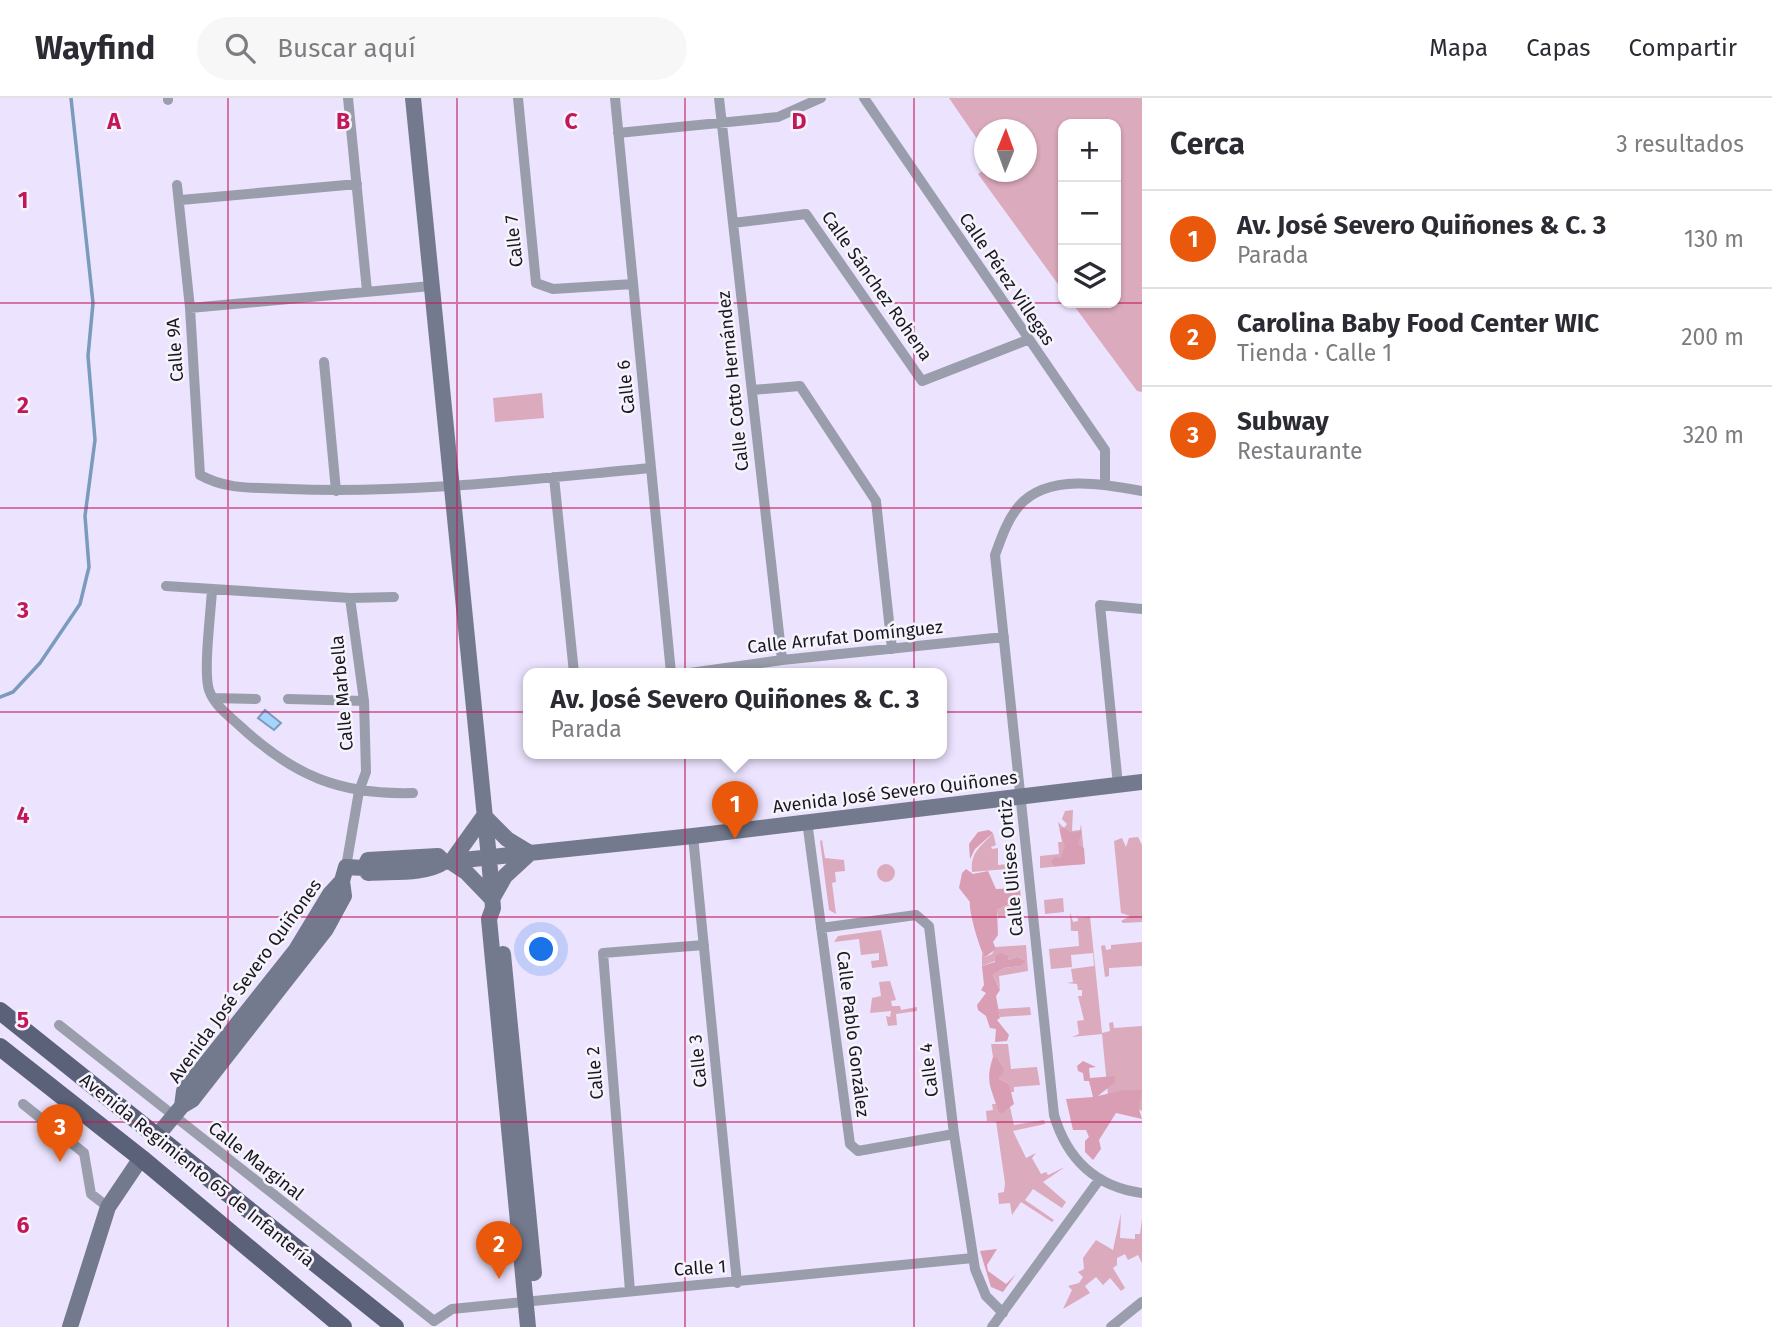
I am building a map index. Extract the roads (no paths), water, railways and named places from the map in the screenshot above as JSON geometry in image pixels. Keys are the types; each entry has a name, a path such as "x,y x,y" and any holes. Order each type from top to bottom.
{"main road":[{"name":"Avenida Regimiento 65 de Infantería","path":"0,1011 395,1327"},
{"name":"Avenida Regimiento 65 de Infantería","path":"0,1047 141,1158 342,1327"},
{"path":"295,1289 326,1327"}],"street":[{"path":"348,98 367,291"},
{"path":"413,98 493,904"},
{"name":"Calle 7","path":"518,98 536,283 553,289 633,284"},
{"name":"Calle 6","path":"615,98 671,668"},
{"name":"Calle Cotto Hernández","path":"719,98 782,660"},
{"path":"618,133 778,117 821,98"},
{"name":"Calle Pérez Villegas","path":"864,98 1027,340 1105,450 1105,484"},
{"path":"181,200 356,184"},
{"name":"Calle 9A","path":"177,185 181,200 190,308 200,475 220,486 337,491"},
{"name":"Calle Sánchez Rohena","path":"733,223 806,214 922,381 1027,340"},
{"path":"190,308 431,286"},
{"path":"324,362 337,491 450,486 651,468"},
{"path":"752,390 800,386 876,501 892,649"},
{"path":"554,477 573,668"},
{"name":"Calle Ulises Ortiz","path":"1142,491 1105,484 1057,484 1020,505 995,555 1054,1115 1069,1152 1099,1180 1119,1189 1142,1193"},
{"path":"166,586 350,598 394,597"},
{"path":"212,589 208,688 213,698 245,730 292,767 328,785 359,791 413,793"},
{"name":"Calle Marbella","path":"344,874 359,791 366,772 364,701 350,598"},
{"path":"1118,785 1100,604 1142,609"},
{"name":"Calle Arrufat Domínguez","path":"725,668 1004,637"},
{"path":"213,698 256,699"},
{"path":"288,699 364,701"},
{"name":"Avenida José Severo Quiñones","path":"157,1136 177,1112 192,1100 209,1069 285,974 344,874 364,868 369,860 420,863 438,856 448,862 489,858 1142,782"},
{"path":"484,816 507,839 530,853 505,876 489,919 531,1301 539,1327"},
{"path":"484,816 448,862 466,872 493,904"},
{"name":"Calle Pablo González","path":"807,821 850,1144 858,1150 954,1134"},
{"name":"Calle 3","path":"693,836 737,1283"},
{"name":"Calle 4","path":"821,928 907,915 916,915 927,921 973,1258 982,1290 1003,1313"},
{"name":"Calle 2","path":"630,1291 603,954 704,945"},
{"name":"Calle Marginal","path":"59,1025 177,1112 434,1321"},
{"path":"23,1104 84,1153 91,1194 108,1207"},
{"path":"71,1327 108,1207 141,1158"},
{"path":"992,1327 1099,1180"},
{"name":"Calle 1","path":"434,1321 452,1308 737,1283 973,1258"},
{"path":"528,1327 531,1301"},
{"path":"1111,1327 1142,1302"}],"water":[{"path":"265,710 281,723 274,730 258,718"}],"waterway":[{"path":"0,697 13,692 40,663 80,604 89,567 85,516 95,440 88,356 93,303 71,98"}],"place":[{"name":"Av. José Severo Quiñones & C. 3","path":"735,839"},
{"name":"Subway","path":"60,1162"},
{"name":"Carolina Baby Food Center WIC","path":"499,1279"}]}
